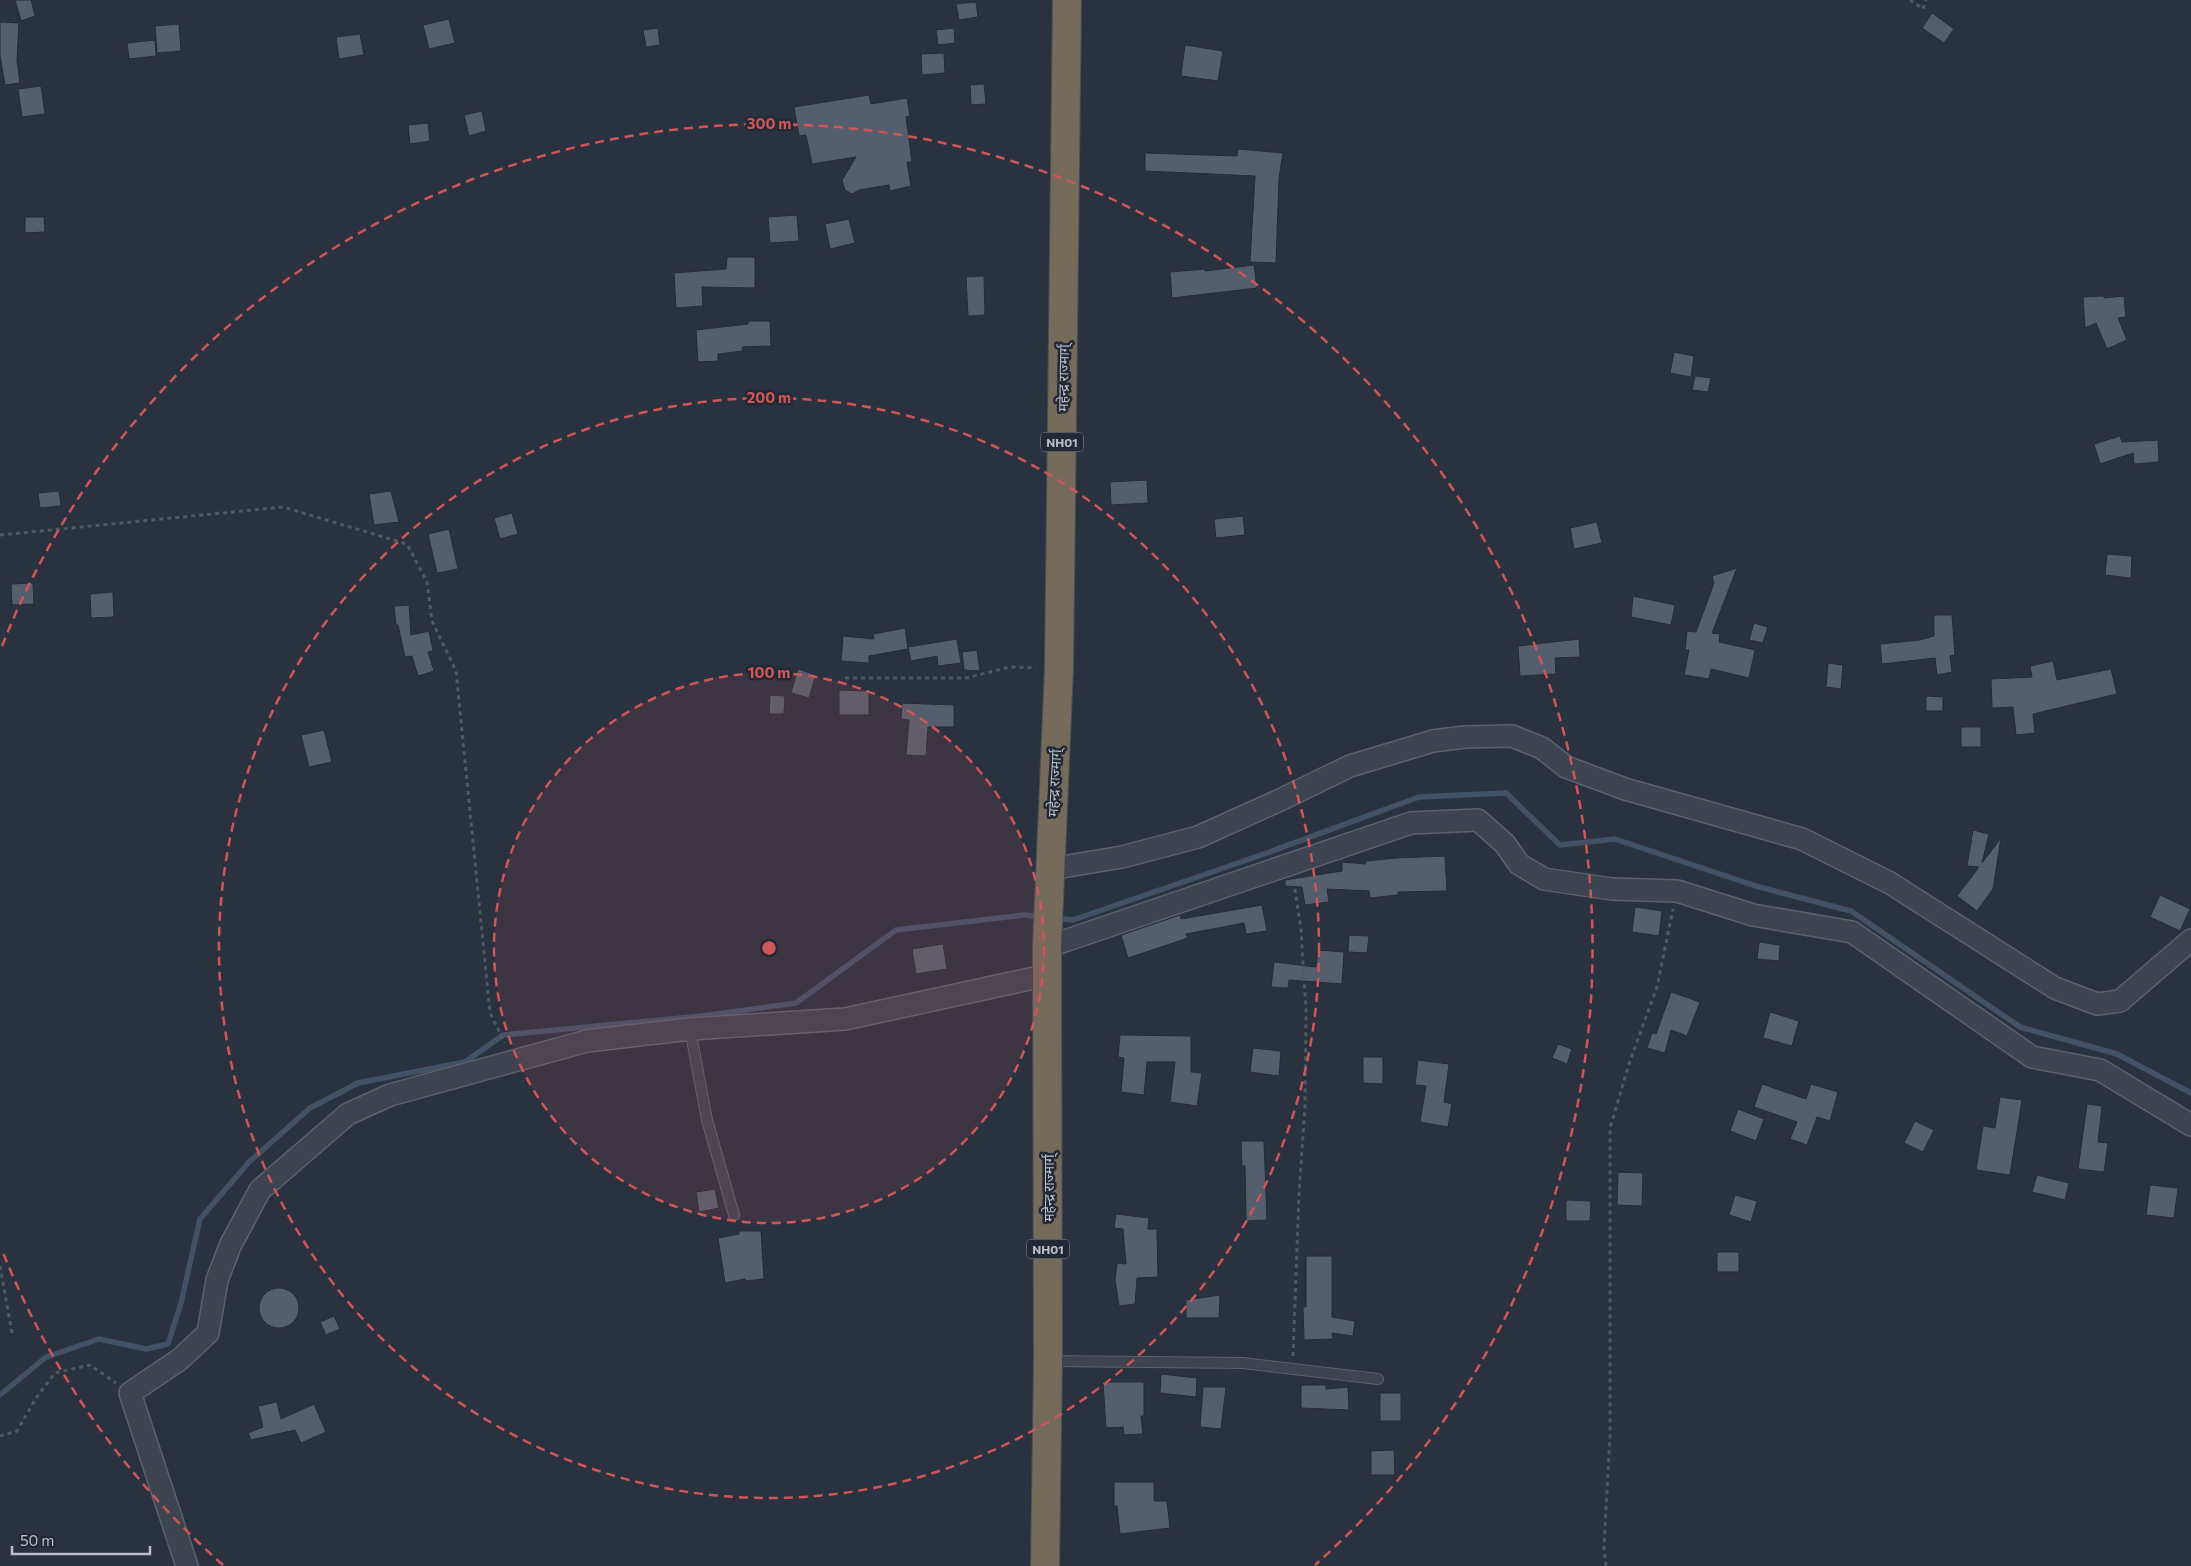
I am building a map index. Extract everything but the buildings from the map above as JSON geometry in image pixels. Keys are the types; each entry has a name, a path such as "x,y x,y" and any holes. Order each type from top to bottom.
{"highway":[{"name":"महेन्द्र राज्मार्ग्","path":"1045,1566 1048,1361 1048,940 1059,668 1067,0"}],"street":[{"path":"1050,877 1198,837 1278,802 1350,766 1433,742 1465,737 1512,736 1542,748 1566,766 1624,789 1802,839 1890,883 2055,988 2097,1004 2120,1001 2191,940"},
{"path":"1048,940 1162,910 1291,863 1411,823 1478,820 1504,844 1519,864 1544,879 1612,889 1677,891 1753,915 1852,932 2032,1056 2100,1070 2191,1125"},
{"path":"187,1566 130,1393 179,1360 208,1333 217,1280 226,1254 260,1190 348,1114 390,1096 587,1041 690,1029 845,1019 1048,975"}],"lane":[{"path":"690,1029 707,1120 734,1215"},
{"path":"1048,1361 1243,1363 1378,1379"}],"path":[{"path":"1910,0 1923,9 1926,0"},
{"path":"0,535 283,507 407,544 427,582 432,621 456,671 490,1013 503,1036 510,1062"},
{"path":"845,678 966,678 1010,667 1059,668"},
{"path":"1291,863 1300,930 1306,1011 1305,1106 1298,1194 1293,1369"},
{"path":"1606,1566 1610,1435 1610,1128 1630,1061 1657,987 1677,891"},
{"path":"0,1266 12,1333"},
{"path":"0,1436 17,1431 36,1398 55,1373 90,1365 130,1393"}],"waterway":[{"path":"1056,918 1073,920 1264,854 1419,797 1506,793 1560,845 1615,839 1756,886 1851,911 2020,1027 2117,1054 2191,1093"},
{"path":"0,1395 46,1357 99,1339 146,1349 168,1344 181,1303 200,1219 249,1162 310,1108 358,1083 465,1062 503,1035 702,1016 796,1003 896,930 1024,915 1041,917"}]}
